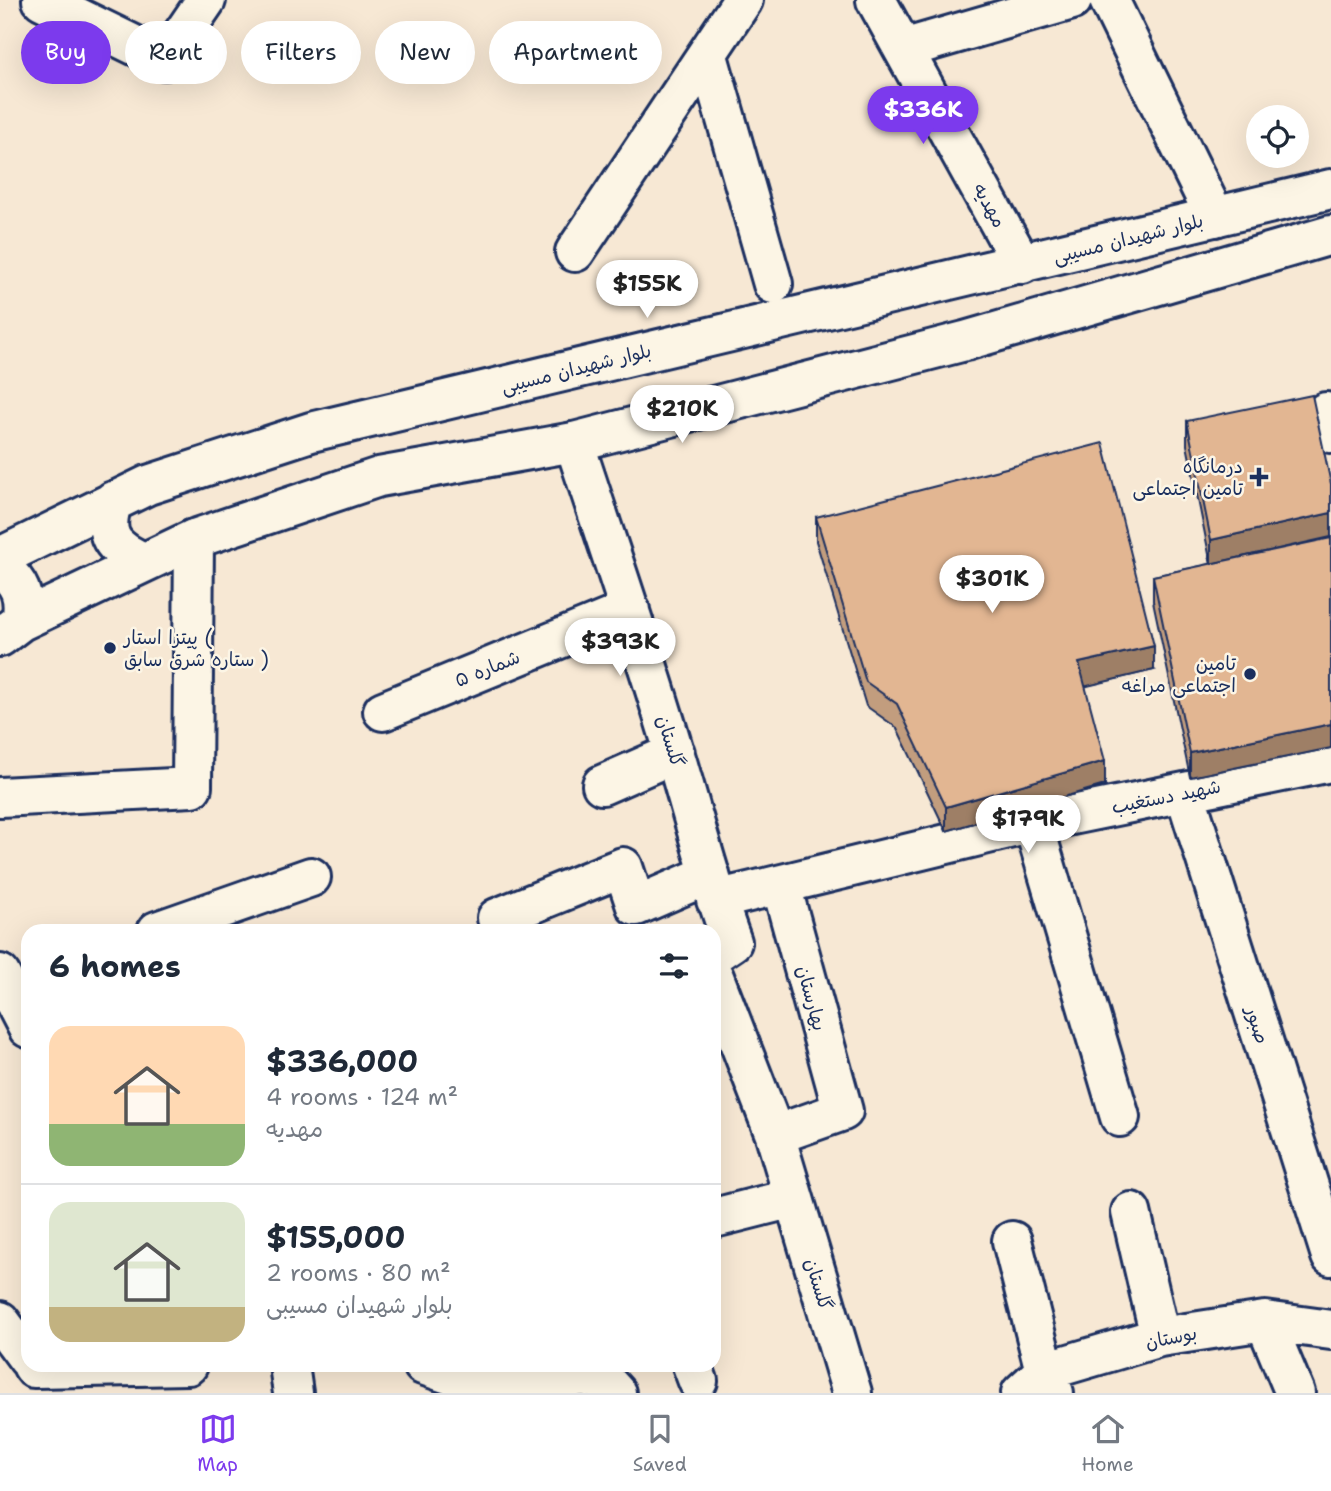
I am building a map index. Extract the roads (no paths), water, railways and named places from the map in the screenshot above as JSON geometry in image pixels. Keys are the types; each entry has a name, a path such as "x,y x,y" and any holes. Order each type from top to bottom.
{"main road":[{"path":"42,0 165,60 206,0"},
{"path":"575,252 743,0"},
{"name":"مهدیه","path":"876,0 1022,264"},
{"path":"903,50 1072,0"},
{"path":"1109,0 1215,217"},
{"path":"708,56 773,284"},
{"name":"بلوار شهیدان مسیبی","path":"0,557 148,485 311,432 1331,189"},
{"path":"11,629 194,539 379,477 573,442 965,341 1331,235"},
{"name":"گلستان","path":"573,442 675,753 713,887 732,943 721,950"},
{"path":"113,502 106,521 112,541 124,554 143,562"},
{"path":"0,797 192,787 194,539"},
{"path":"0,568 18,584 23,596 24,608 11,629"},
{"name":"شماره ۵","path":"383,711 629,610"},
{"path":"601,785 675,753"},
{"name":"شهید دستغیب","path":"497,918 623,867 636,906 713,887 781,885 1039,812 1185,793 1330,765"},
{"name":"صبور","path":"1185,793 1331,1256"},
{"path":"1039,812 1120,1116"},
{"path":"177,924 311,877"},
{"name":"بهارستان","path":"775,1135 843,1111 781,885"},
{"path":"11,978 21,1007"},
{"name":"گلستان","path":"721,995 775,1135 852,1393"},
{"path":"721,1216 793,1198"},
{"path":"1131,1212 1160,1337"},
{"path":"1012,1241 1040,1386"},
{"path":"0,1321 21,1350"},
{"path":"1265,1321 1294,1393"},
{"name":"بوستان","path":"1040,1386 1160,1337 1265,1321 1331,1330"},
{"path":"57,1375 96,1372"},
{"path":"290,1372 293,1393"},
{"path":"468,1373 486,1387 593,1378"}],"place":[{"name":"درمانگاه تامین اجتماعی","path":"1259,477"},
{"name":"پیتزا استار ( ستاره شرق سابق )","path":"110,648"},
{"name":"تامین اجتماعی مراغه","path":"1250,674"}]}
